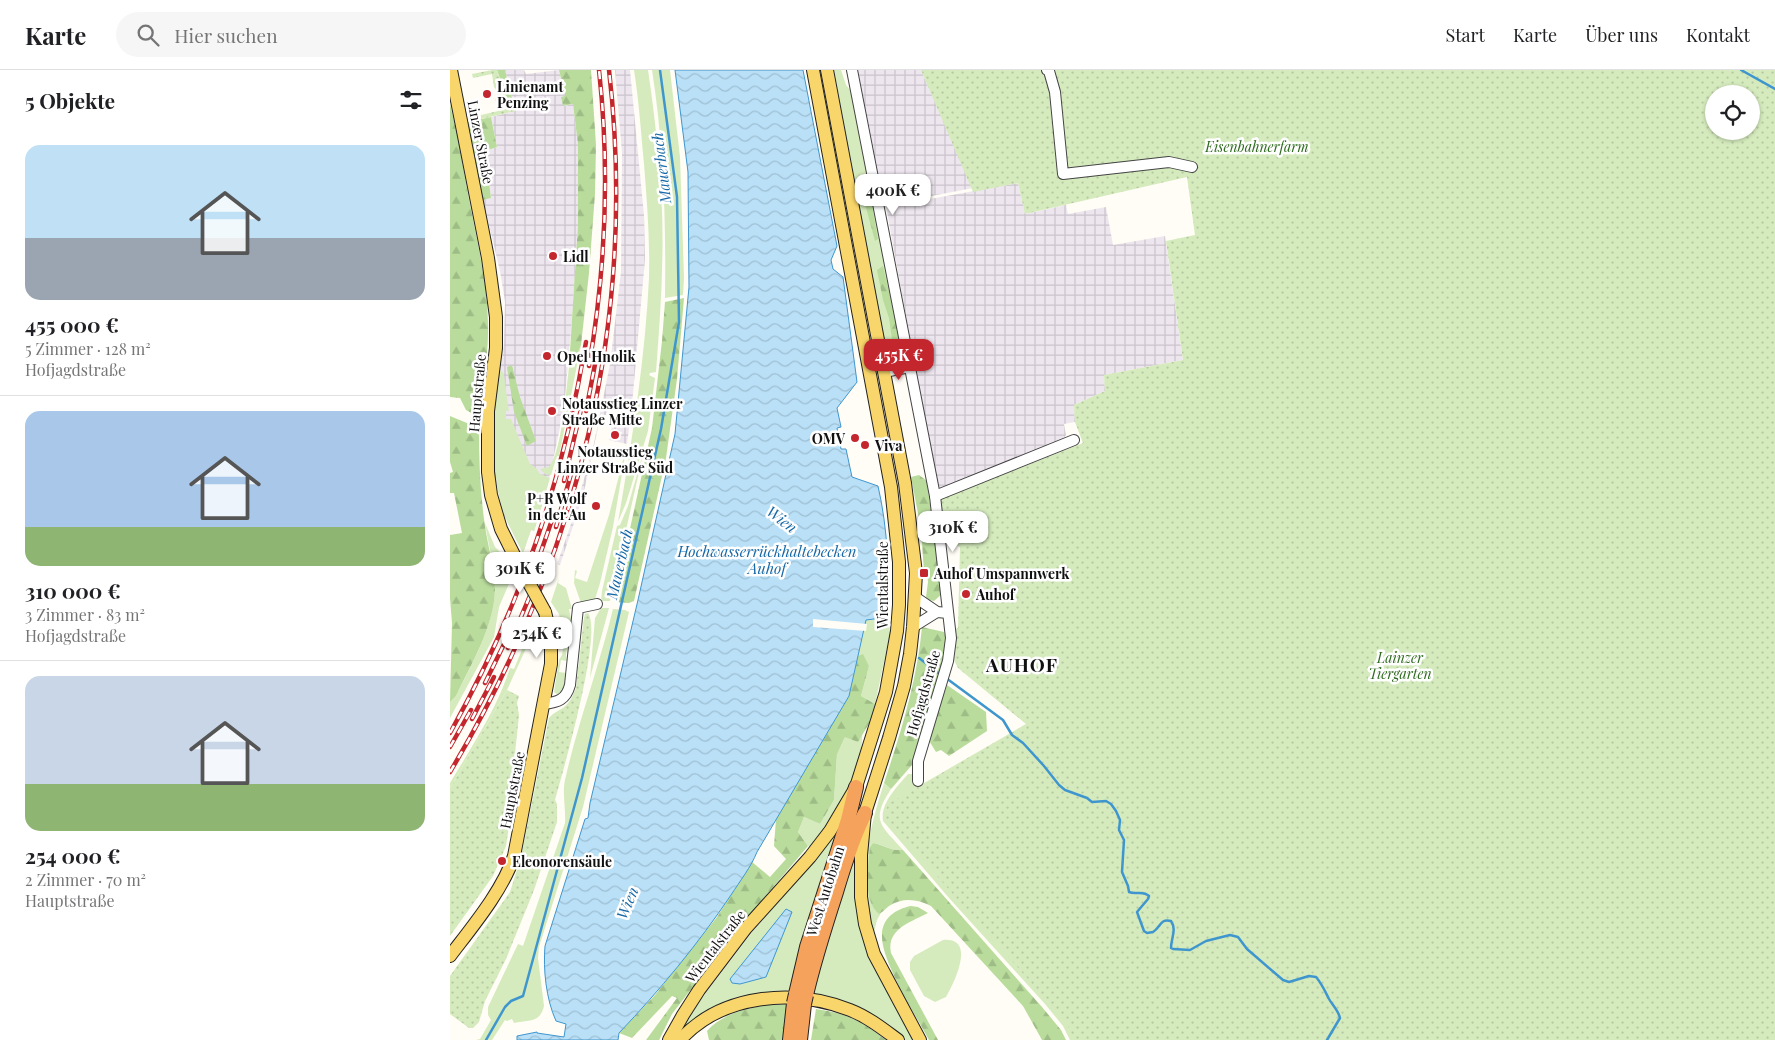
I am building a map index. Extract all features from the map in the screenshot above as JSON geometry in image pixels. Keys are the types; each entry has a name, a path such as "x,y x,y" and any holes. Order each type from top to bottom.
{"highway":[{"name":"West Autobahn","path":"800,1040 800,999 807,947 848,820 856,787"},
{"name":"West Autobahn","path":"790,1040 800,999 854,836 865,813"}],"main road":[{"name":"Linzer Straße","path":"451,70 480,221"},
{"name":"Wientalstraße","path":"669,1040 682,1015 699,990 746,928 810,857 830,831 856,787 877,722 894,654 899,605 899,562 891,487 813,70"},
{"path":"827,70 884,372 910,519 916,573 913,627 904,686 890,738 865,813 860,876 861,897 865,924 874,954 920,1040"},
{"name":"Hauptstraße","path":"450,956 498,890 512,864 518,842 544,704 552,648 545,612 498,522 493,504 490,484 488,411 496,348 496,317 490,266 480,221"},
{"path":"680,1040 700,1021 726,1008 760,999 789,998 822,1002 852,1011 876,1024 898,1040"}],"street":[{"name":"Hofjagdstraße","path":"852,70 935,496 942,612 951,638 948,662 918,761 918,781"},
{"path":"1047,70 1049,71 1055,92 1063,174 1170,162 1192,167"},
{"path":"884,372 910,367"},
{"path":"935,496 1074,440"},
{"path":"915,597 942,612"},
{"path":"544,704 558,702 566,694 570,684 578,608 597,604"},
{"path":"913,627 942,612"}],"shaded area":[{"path":"505,70 524,70 526,74 559,70 565,96 564,106 573,104 578,145 578,224 564,409 546,493 534,531 531,530 523,553 504,515 495,477 495,405 504,344 505,302 500,271 483,200 491,198 485,151 497,147 491,117 515,111"},
{"path":"615,70 630,70 644,215 645,259 632,405 627,444 609,440 610,438 620,440 622,432 611,430 612,427 625,424 629,419 630,413 628,408 624,404 614,403 608,409 606,415 601,414 583,496 560,565 557,564 593,448 610,364 621,272 622,153"},
{"path":"856,70 921,70 973,188 885,205 880,199"},
{"path":"1018,183 1025,214 1066,205 1068,214 1106,207 1113,245 1165,236 1183,360 1104,375 1105,391 1074,405 1075,422 1064,424 1066,435 1061,442 938,490 886,207"}],"green space":[{"path":"497,70 505,70 515,111 511,112"},
{"path":"497,70 511,112 481,119 481,115 507,109 505,100 496,102 495,96 498,92 494,87 492,74 473,78 472,74"},
{"path":"559,70 591,70 596,145 595,194 581,345 573,365 569,367 578,224 578,145 573,104 563,106 561,97 565,96"},
{"path":"634,70 648,70 651,88 661,193 662,272 656,372 649,375 655,378 648,431 626,503 618,522 641,370 649,278 646,192"},
{"path":"652,70 670,70 680,157 683,295 665,298 663,184"},
{"path":"834,70 841,70 846,85 856,97 903,359 897,363 890,362 887,355"},
{"name":"Lainzer Tiergarten","path":"921,70 1775,70 1775,1040 1075,1040 1065,1021 884,816 888,804 1026,724 958,668 954,660 955,629 958,628 960,547 945,540 939,500 1083,443 1075,422 1074,405 1105,391 1104,375 1183,360 1166,241 1195,235 1187,177 1025,214 1018,183 973,192"},
{"path":"450,104 480,255 487,303 488,344 479,417 466,410 460,398 450,397"},
{"path":"491,117 497,147 485,151 491,198 483,200 468,122"},
{"path":"867,177 878,239 875,241 858,178"},
{"path":"883,266 903,350 903,359 897,363 895,362 889,318 877,270"},
{"path":"684,298 677,379 666,458 634,601 629,603 614,602 652,428 665,302"},
{"path":"581,345 559,456 557,456 551,475 545,474 540,469 549,467 557,448 563,420 569,367 573,365"},
{"path":"512,365 520,397 536,441 527,446 514,412 507,367"},
{"path":"500,371 503,372 504,376 509,411 506,411 506,419 511,419 530,464 540,474 550,478 534,531 531,530 523,553 503,511 498,489 494,438"},
{"path":"450,416 479,428 482,501 495,590 491,618 481,645 456,696 450,702 452,623 450,535 462,533 454,493 450,493 450,473 453,472 450,462"},
{"path":"627,444 613,527 600,583 595,599 581,603 574,583 575,570 577,571 575,578 587,582 609,515"},
{"path":"644,450 610,601 601,601 617,526 620,525 628,506"},
{"path":"919,475 927,481 942,594 934,601 926,597 927,573 924,572 921,529 911,477"},
{"path":"485,523 495,547 502,554 509,567 511,579 499,607 494,637 450,718 450,702 456,696 486,633 493,606 495,592 494,575"},
{"path":"559,578 558,583 566,588 572,609 569,609 571,619 566,655 567,661 561,660 559,672 566,673 564,689 558,695 554,692 564,642 559,614 551,602"},
{"path":"601,608 609,608 590,678 595,618"},
{"path":"613,609 629,612 583,807 539,947 538,958 544,1006 540,1015 533,1020 514,1023 512,1019 505,1020 492,1040 476,1040 480,1039 491,1020 488,1015 488,1007 518,944 523,946 565,823 565,780"},
{"path":"588,613 591,626 586,674 573,734 555,800 557,804 557,822 534,890 506,959 485,1001 479,1022 473,1028 469,1028 450,1014 450,976 510,892 521,857 549,718 568,703 576,688 584,618 585,614"},
{"path":"889,617 890,634 875,704 861,696 869,666 858,656 866,620"},
{"path":"922,627 944,632 948,644 935,695 912,765 891,789 884,783 912,687"},
{"path":"526,640 528,644 507,690 450,788 450,783 491,713 510,668 514,669"},
{"path":"863,654 869,666 861,696 875,704 870,722 858,742 845,737 837,754 834,800 820,824 804,817 798,832 808,846 736,931 672,1014 659,1040 646,1040 677,998 672,996 632,1038 619,1033 655,995 717,917 752,862 770,877 786,859 774,846 776,819 849,696 858,656"},
{"path":"947,685 986,712 987,731 949,756 941,750 936,752 928,739"},
{"path":"507,690 519,696 517,703 519,715 514,763 513,800 506,846 493,876 450,936 450,788"},
{"path":"862,734 858,763 845,794 811,847 808,846 798,832 804,817 820,824 834,800 837,754 845,737"},
{"path":"908,774 914,774 917,787 905,795 1084,1040 1070,1040 1063,1026 1045,1004 949,898 883,821 884,808 887,801"},
{"path":"884,783 891,789 881,809 881,822 903,850 894,850 873,843 870,847 879,914 881,913 874,932 865,896 866,857 869,837"},
{"path":"837,828 840,829 813,903 790,992 687,1026 683,1023 753,931 816,859"},
{"path":"873,843 894,850 903,850 1042,1007 1061,1030 1066,1040 1042,1040 1023,1006 931,906 921,902 905,900 894,903 879,914 870,900 867,883 870,847"},
{"path":"854,856 857,905 915,1040 903,1040 813,995 814,989 812,988"},
{"path":"911,906 918,907 928,913 901,927 896,932 890,945 891,953 938,1040 929,1040 893,974 883,948 882,931 887,920 895,912"},
{"path":"943,940 953,941 959,946 961,953 960,962 954,982 946,997 935,1002 924,996 910,970 910,962 914,956"},
{"path":"772,1004 789,1004 785,1040 709,1040 707,1031 721,1019 737,1012"},
{"path":"816,1009 837,1013 853,1019 869,1027 886,1040 811,1040"}],"water":[{"name":"Hochwasserrückhaltebecken Auhof","path":"675,70 803,70 837,246 831,260 833,269 843,277 857,382 837,408 841,427 837,428 841,449 846,449 852,477 878,486 886,535 889,617 866,620 849,696 757,852 749,869 692,949 619,1033 618,1040 517,1040 517,1036 537,1032 564,1037 566,1024 556,1021 548,994 544,964 545,946 585,819 588,818 675,434 689,287 688,172"},
{"path":"786,909 792,912 766,977 740,984 732,983 730,979"}],"pier":[{"path":"813,619 867,624 866,631 813,627"}],"waterway":[{"name":"Mauerbach","path":"486,1040 505,1007 511,1001 523,996 582,778 661,429 679,322 677,197 660,70"},
{"path":"1741,70 1775,89"},
{"path":"919,658 941,675"},
{"path":"946,678 1003,720 1012,735 1023,743 1065,790 1087,798 1092,802 1106,801 1111,804 1120,820 1119,830 1124,840 1122,872 1129,892 1144,893 1149,896 1137,912 1144,931 1147,933 1153,932 1163,922 1171,921 1174,928 1171,948 1173,949 1190,950 1206,941 1230,935 1238,937 1247,949 1283,980 1289,982 1309,976 1316,977 1340,1018 1327,1040"}],"railway":[{"path":"589,366 603,255 605,181 599,70"},
{"path":"450,772 495,691 533,607 564,522 588,434 605,346 614,255 616,163 609,70"},
{"path":"450,733 498,638 536,543 565,445 586,342"},
{"path":"586,411 596,359"},
{"path":"564,481 583,401"},
{"path":"556,527 571,474"},
{"path":"535,569 553,517"},
{"path":"508,648 544,562"},
{"path":"485,683 507,638"},
{"path":"472,719 494,677"},
{"path":"450,747 471,710"}],"place":[{"name":"Linienamt Penzing","path":"487,94"},
{"name":"Lidl","path":"553,256"},
{"name":"Opel Hnolik","path":"547,356"},
{"name":"Notausstieg Linzer Straße Mitte","path":"552,411"},
{"name":"Notausstieg Linzer Straße Süd","path":"615,435"},
{"name":"OMV","path":"855,438"},
{"name":"Viva","path":"865,445"},
{"name":"P+R Wolf in der Au","path":"596,506"},
{"name":"Auhof Umspannwerk","path":"924,573"},
{"name":"Auhof","path":"966,594"},
{"name":"Eleonorensäule","path":"502,861"}],"district":[{"name":"AUHOF","path":"1022,664"}],"park label":[{"name":"Eisenbahnerfarm","path":"1257,146"}],"water label":[{"name":"Wien","path":"782,519"},
{"name":"Wien","path":"627,903"}]}
